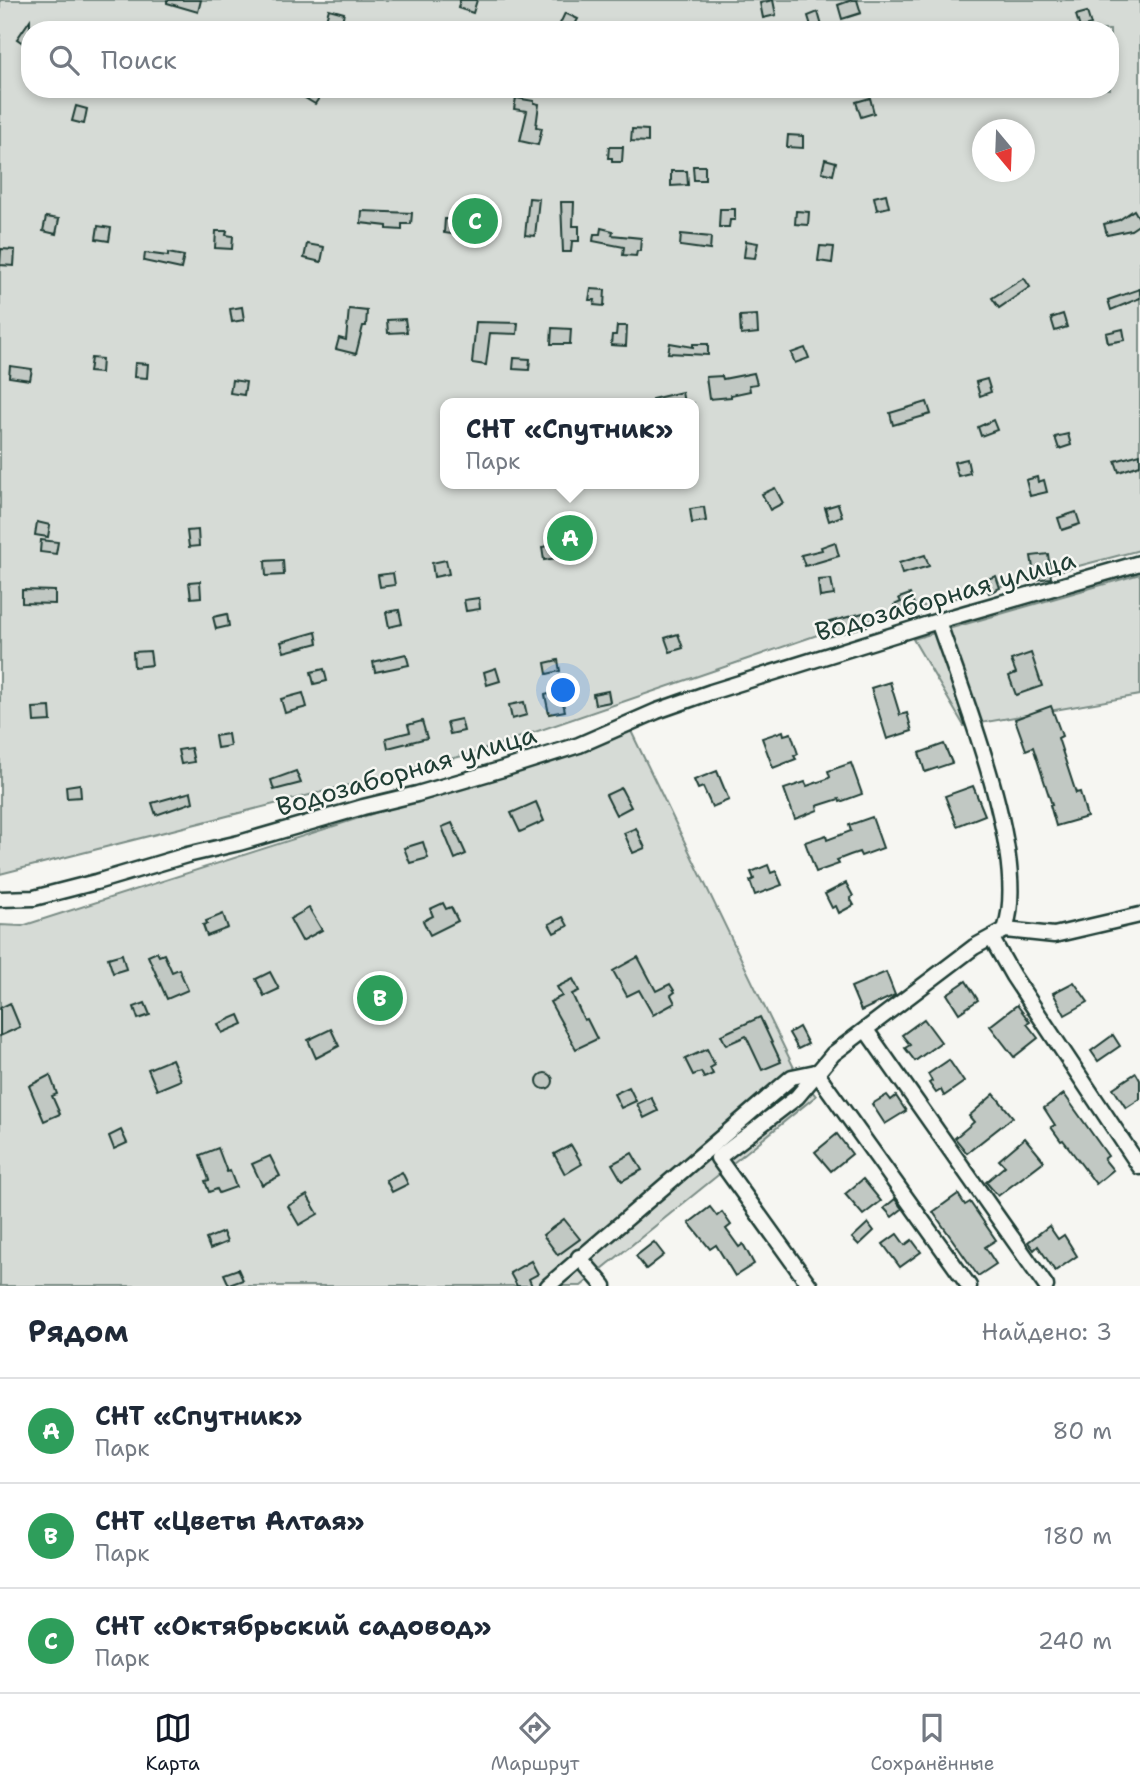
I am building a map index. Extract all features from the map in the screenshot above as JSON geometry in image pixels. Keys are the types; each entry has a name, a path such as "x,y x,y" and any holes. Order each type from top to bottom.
{"street":[{"name":"Водозаборная улица","path":"0,899 34,898 96,882 503,769 579,745 657,711 711,692 938,621 1140,563"},
{"path":"810,1286 718,1157 797,1097 833,1054 974,947 1005,930 1012,907 1010,866 995,797 938,621"},
{"path":"1005,930 1054,935 1140,915"},
{"path":"992,939 1013,976 1140,1167"},
{"path":"866,1030 1046,1286"},
{"path":"548,1286 792,1077 816,1072"},
{"path":"816,1072 969,1286"},
{"path":"579,1257 604,1286"}],"shaded area":[{"path":"0,0 1140,0 1140,550 829,631 474,753 0,874"},
{"path":"1140,574 1140,695 964,726 913,639"},
{"path":"631,731 795,1070 816,1096 581,1286 0,1286 0,925 22,926"}],"building":[{"path":"167,0 201,0 198,12 167,3"},
{"path":"460,0 477,0 473,13 458,8"},
{"path":"773,0 776,15 763,18 760,3"},
{"path":"857,0 861,13 842,19 838,5"},
{"path":"329,9 344,13 342,21 325,21"},
{"path":"818,12 821,21 810,21 808,16"},
{"path":"1087,12 1090,21 1078,21 1076,15"},
{"path":"565,13 578,19 577,21 561,21"},
{"path":"305,98 319,98 315,104"},
{"path":"516,98 539,104 536,127 542,128 538,145 520,141 527,111 514,109"},
{"path":"870,98 874,113 861,117 856,102"},
{"path":"76,106 87,109 84,124 72,121"},
{"path":"632,129 648,130 648,142 631,141"},
{"path":"788,135 803,136 803,148 787,147"},
{"path":"609,147 623,147 622,162 612,162 612,158 608,158"},
{"path":"825,159 836,162 833,175 822,172"},
{"path":"693,166 705,166 705,180 694,180"},
{"path":"671,171 687,171 688,185 671,186"},
{"path":"886,194 889,207 877,210 874,197"},
{"path":"529,198 539,199 535,236 525,235"},
{"path":"561,202 574,202 573,226 579,226 579,241 572,241 571,252 563,252"},
{"path":"720,209 735,209 735,220 730,220 729,227 719,227"},
{"path":"1134,210 1140,224 1131,230 1107,235 1104,224 1119,220"},
{"path":"362,211 412,213 411,224 402,224 402,230 361,223"},
{"path":"796,211 809,212 808,225 795,224"},
{"path":"46,217 59,219 56,234 43,231"},
{"path":"445,219 483,222 482,238 444,233"},
{"path":"98,226 111,228 109,241 96,239"},
{"path":"601,228 613,231 612,235 641,238 640,251 637,251 636,256 623,255 624,247 593,241 594,234 600,234"},
{"path":"216,231 227,231 226,235 233,236 232,249 215,248"},
{"path":"681,234 711,237 710,250 680,246"},
{"path":"746,241 758,243 755,258 744,257"},
{"path":"307,244 324,247 321,262 304,258"},
{"path":"820,246 834,247 832,263 818,261"},
{"path":"1,249 15,250 14,266 0,265"},
{"path":"145,253 184,256 181,269 144,261"},
{"path":"1024,278 1030,287 999,308 992,298"},
{"path":"591,289 605,290 604,306 594,305 595,300 589,300"},
{"path":"1140,289 1140,298 1111,310 1108,300"},
{"path":"242,307 244,320 232,322 230,309"},
{"path":"349,309 367,311 366,326 363,326 356,354 336,349 339,338 346,340"},
{"path":"1063,314 1067,327 1055,331 1051,318"},
{"path":"757,315 758,333 741,335 740,316"},
{"path":"405,319 407,332 388,333 387,320"},
{"path":"476,322 518,323 517,334 490,333 486,365 472,363"},
{"path":"617,326 627,326 626,346 611,345"},
{"path":"552,328 571,329 570,344 551,344"},
{"path":"1123,329 1125,340 1108,343 1106,333"},
{"path":"670,343 693,347 693,344 708,344 708,355 668,353"},
{"path":"805,348 809,358 795,363 791,353"},
{"path":"91,358 102,359 101,373 89,372"},
{"path":"514,358 530,359 529,370 513,369"},
{"path":"135,363 148,364 147,378 134,377"},
{"path":"10,366 32,369 30,380 9,377"},
{"path":"754,373 757,384 749,385 750,391 731,397 709,399 706,377 722,376 723,379"},
{"path":"987,379 991,392 980,396 976,382"},
{"path":"232,380 246,382 244,395 230,393"},
{"path":"682,392 683,398 656,398"},
{"path":"927,402 931,414 893,425 890,413"},
{"path":"993,420 997,430 981,436 978,427"},
{"path":"1068,434 1071,445 1059,449 1055,437"},
{"path":"1140,454 1140,465 1119,472 1115,461"},
{"path":"967,459 970,473 958,476 954,462"},
{"path":"1037,477 1038,482 1044,480 1047,492 1030,496 1026,480"},
{"path":"775,488 783,503 770,510 762,494"},
{"path":"838,504 842,516 829,521 825,508"},
{"path":"704,507 706,521 692,523 690,509"},
{"path":"1076,512 1080,524 1062,530 1058,518"},
{"path":"37,522 50,525 48,537 35,535"},
{"path":"198,530 199,546 189,547 187,531"},
{"path":"41,540 58,542 56,554 40,552"},
{"path":"835,542 839,556 805,566 801,555 822,550 821,547"},
{"path":"555,545 557,558 544,560 542,547"},
{"path":"1048,554 1051,578 1035,580 1031,556"},
{"path":"925,555 929,566 902,574 899,563"},
{"path":"283,560 284,575 266,576 265,561"},
{"path":"446,560 449,574 434,577 432,563"},
{"path":"393,573 395,585 380,587 378,575"},
{"path":"996,576 1000,588 989,593 984,580"},
{"path":"831,579 834,595 820,597 818,580"},
{"path":"200,581 201,597 191,598 189,582"},
{"path":"22,590 55,591 55,604 22,603"},
{"path":"910,594 917,612 898,619 894,605 901,602 899,598"},
{"path":"479,598 480,609 466,611 464,600"},
{"path":"399,610 402,624 389,627 386,612"},
{"path":"863,613 867,626 826,637 822,624"},
{"path":"227,614 229,626 216,629 213,617"},
{"path":"316,632 318,643 284,652 281,642"},
{"path":"678,634 683,648 670,652 665,638"},
{"path":"150,651 152,665 134,667 133,652"},
{"path":"1031,653 1042,686 1016,695 1009,676 1016,673 1011,660"},
{"path":"406,654 409,665 375,672 373,662"},
{"path":"558,660 560,671 547,674 545,663"},
{"path":"496,668 500,681 487,685 484,672"},
{"path":"324,669 327,681 314,684 311,672"},
{"path":"890,682 900,715 907,713 912,731 887,739 871,688"},
{"path":"560,691 565,711 549,714 545,695"},
{"path":"608,691 610,702 595,705 593,694"},
{"path":"303,693 307,707 285,713 281,699"},
{"path":"524,702 527,715 512,719 509,705"},
{"path":"1051,706 1062,736 1058,738 1087,817 1056,826 1033,747 1026,750 1015,719"},
{"path":"50,707 51,721 34,722 33,708"},
{"path":"461,719 464,731 450,734 447,722"},
{"path":"422,721 427,738 388,748 386,738 410,732 408,725"},
{"path":"783,731 784,735 791,733 798,754 794,756 796,759 773,768 762,738"},
{"path":"228,734 230,746 217,748 215,736"},
{"path":"944,744 952,763 925,772 919,753"},
{"path":"191,748 194,762 181,764 178,750"},
{"path":"851,763 862,794 817,806 818,810 795,819 784,789 805,782 807,786 827,779 830,777 828,771"},
{"path":"296,771 301,783 274,790 271,780"},
{"path":"717,771 729,800 712,807 703,787 698,789 694,780"},
{"path":"80,784 81,797 67,798 66,786"},
{"path":"973,786 985,815 957,826 945,796"},
{"path":"621,788 631,807 616,815 606,795"},
{"path":"191,792 193,802 156,815 152,803"},
{"path":"536,802 544,821 520,832 511,813"},
{"path":"872,817 883,848 861,856 859,852 850,855 837,860 839,864 816,872 805,842 826,835 827,840 851,831 849,825"},
{"path":"452,823 466,854 455,859 442,827"},
{"path":"636,828 645,848 633,853 624,833"},
{"path":"423,842 428,858 410,863 404,848"},
{"path":"768,865 771,873 776,871 782,885 755,895 750,881 754,879 751,872"},
{"path":"846,883 853,896 850,898 854,905 839,913 836,906 832,908 825,894"},
{"path":"443,903 446,909 451,907 458,921 430,935 423,921 433,916 430,909"},
{"path":"309,908 322,930 302,941 290,919"},
{"path":"223,914 228,928 207,936 203,925"},
{"path":"563,917 568,926 554,933 549,924"},
{"path":"157,952 159,956 164,954 172,972 179,969 188,990 167,999 148,956"},
{"path":"122,954 126,969 113,973 108,958"},
{"path":"638,957 656,991 670,984 675,992 671,995 675,1003 653,1015 639,990 627,996 613,971"},
{"path":"270,972 279,989 264,996 256,979"},
{"path":"886,972 895,995 861,1011 851,987"},
{"path":"573,979 579,991 572,994 584,1020 587,1019 597,1039 576,1049 550,1002 562,996 557,987"},
{"path":"966,981 978,1000 959,1013 947,994"},
{"path":"1074,982 1088,1002 1065,1015 1053,993"},
{"path":"10,1003 20,1027 0,1036 0,1008"},
{"path":"145,1003 150,1015 138,1019 134,1007"},
{"path":"1017,1005 1038,1038 1014,1057 990,1026"},
{"path":"239,1015 243,1024 222,1033 218,1024"},
{"path":"760,1017 781,1062 762,1070 746,1036 726,1045 721,1035"},
{"path":"924,1019 941,1042 915,1061 905,1048 910,1045 902,1035"},
{"path":"799,1027 808,1044 798,1049 789,1033"},
{"path":"331,1029 339,1046 316,1058 308,1040"},
{"path":"1113,1035 1120,1046 1098,1061 1091,1051"},
{"path":"707,1049 715,1065 710,1068 713,1074 704,1078 701,1072 693,1075 685,1059"},
{"path":"172,1059 181,1080 157,1090 148,1069"},
{"path":"949,1060 964,1082 944,1096 941,1090 936,1093 929,1083 932,1081 928,1074"},
{"path":"545,1073 553,1081 545,1089 537,1081"},
{"path":"1136,1073 1140,1080 1140,1099 1126,1108 1113,1088"},
{"path":"50,1075 57,1094 52,1096 60,1114 44,1121 29,1086"},
{"path":"629,1087 636,1101 621,1108 614,1094"},
{"path":"994,1094 1013,1117 967,1153 955,1138 974,1122 969,1116"},
{"path":"1064,1094 1108,1156 1104,1159 1113,1170 1096,1184 1051,1127 1055,1125 1044,1108"},
{"path":"887,1095 891,1100 896,1096 906,1111 885,1124 872,1104"},
{"path":"651,1097 658,1111 644,1118 637,1104"},
{"path":"121,1130 127,1143 114,1149 109,1136"},
{"path":"837,1134 852,1154 831,1171 815,1152"},
{"path":"1025,1138 1044,1161 998,1196 986,1182 1005,1166 999,1160"},
{"path":"571,1145 582,1164 565,1174 554,1154"},
{"path":"218,1148 236,1187 219,1193 217,1189 209,1192 205,1181 209,1180 200,1155"},
{"path":"632,1153 642,1170 622,1181 612,1164"},
{"path":"270,1156 280,1176 262,1185 252,1164"},
{"path":"402,1172 408,1184 392,1192 386,1180"},
{"path":"863,1179 881,1201 863,1215 845,1194"},
{"path":"958,1194 965,1205 970,1202 996,1240 985,1247 996,1264 978,1276 933,1212"},
{"path":"307,1195 318,1214 299,1225 288,1206"},
{"path":"895,1199 902,1209 892,1217 884,1208"},
{"path":"710,1207 717,1216 722,1212 731,1225 726,1229 739,1247 743,1244 754,1264 735,1276 716,1245 710,1249 689,1223"},
{"path":"564,1219 580,1239 558,1255 543,1235"},
{"path":"868,1223 874,1231 859,1245 852,1238"},
{"path":"1049,1226 1058,1239 1064,1235 1077,1256 1055,1271 1038,1246 1034,1250 1028,1242"},
{"path":"223,1232 227,1242 210,1249 206,1239"},
{"path":"897,1234 905,1245 912,1240 921,1252 900,1267 883,1244"},
{"path":"654,1242 664,1255 646,1269 636,1256"},
{"path":"531,1261 538,1274 529,1279 532,1286 517,1286 510,1273"},
{"path":"238,1269 243,1280 229,1285 224,1274"}],"place":[{"name":"СНТ «Октябрьский садовод»","path":"475,221"},
{"name":"СНТ «Спутник»","path":"570,538"},
{"name":"СНТ «Цветы Алтая»","path":"380,998"}]}
